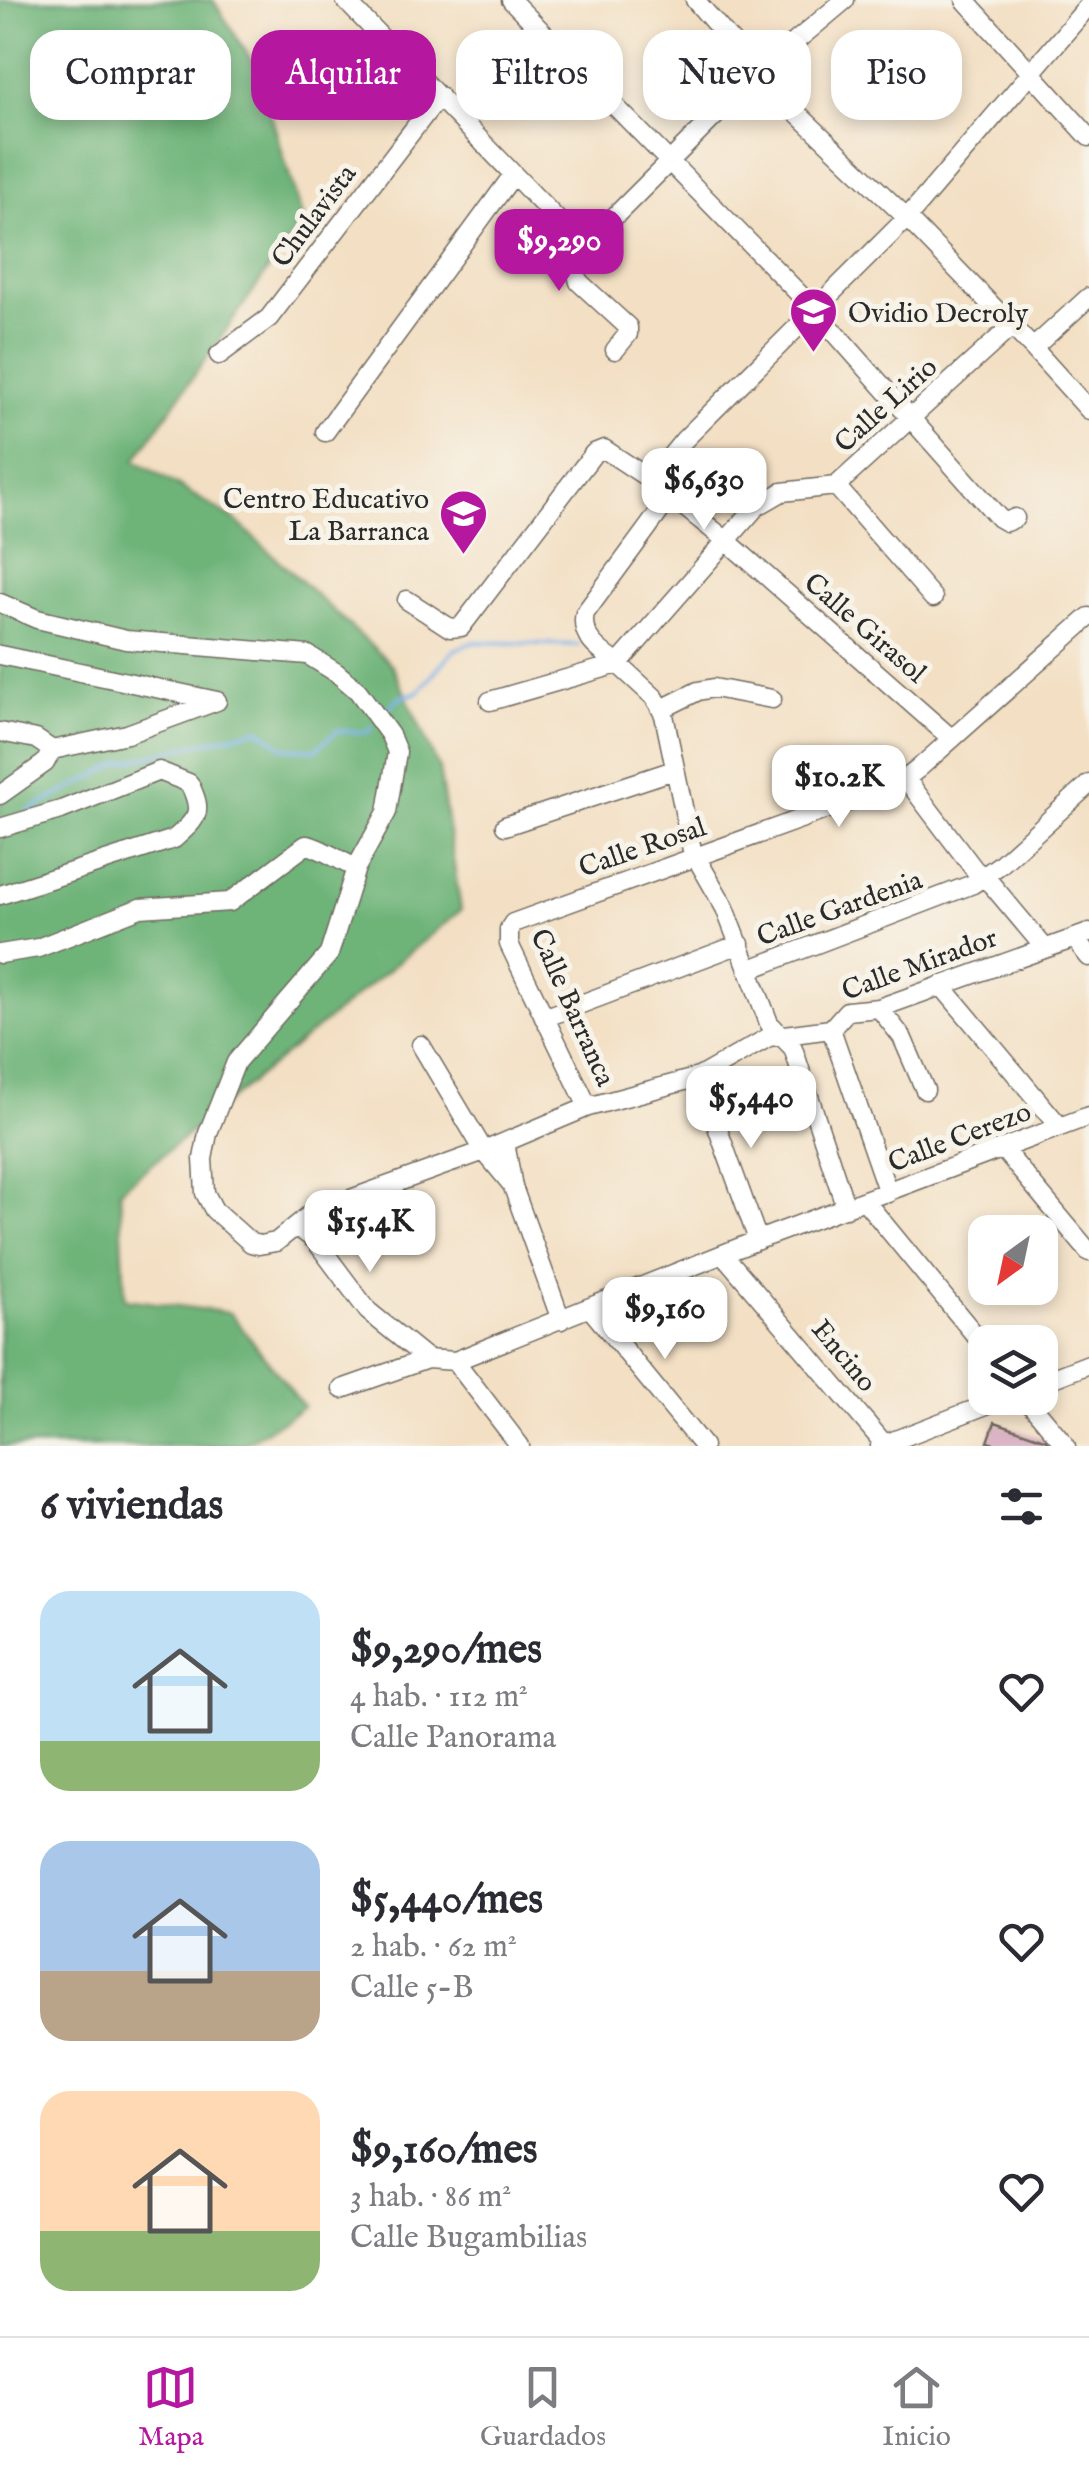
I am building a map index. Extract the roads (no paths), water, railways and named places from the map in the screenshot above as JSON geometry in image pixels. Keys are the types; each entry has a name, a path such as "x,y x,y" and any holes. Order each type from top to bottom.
{"street":[{"path":"345,0 512,175 584,244"},
{"path":"511,0 815,310 1000,518 1006,522 1015,518"},
{"path":"695,0 721,30"},
{"path":"809,30 845,0"},
{"path":"965,0 1089,136"},
{"path":"651,480 684,440 907,218 1089,5"},
{"name":"Chulavista","path":"220,354 269,318 439,96"},
{"path":"615,350 628,334 628,326 579,282 576,271 584,244 711,120"},
{"path":"807,120 907,218 1089,410"},
{"path":"325,432 512,175"},
{"path":"1033,348 1089,296"},
{"name":"Calle Lirio","path":"621,667 766,498 782,492 836,486 1012,326"},
{"name":"Calle Girasol","path":"406,600 450,628 461,628 594,454 600,449 608,451 728,542 952,739"},
{"path":"836,486 932,598"},
{"path":"671,496 585,612 584,629 590,640 655,698 662,709 690,843 725,908 769,1023 794,1048 846,1208"},
{"path":"0,587 7,607"},
{"name":"Calle Mirador","path":"7,607 126,640 308,656 337,673 376,713 398,752 387,812 356,868 330,954 236,1062 204,1147 205,1193 214,1210 242,1238 259,1245 283,1239 312,1213 484,1151 588,1107 699,1077 766,1038 831,1029 846,1012 879,1008 1082,936"},
{"name":"Calle Rosal","path":"508,929 520,918 906,779 1089,617"},
{"path":"0,655 217,701 127,734 52,750 36,739 0,732"},
{"path":"490,702 621,667"},
{"path":"662,709 714,688 772,698"},
{"path":"0,795 45,763 52,750"},
{"path":"505,826 674,770"},
{"path":"0,828 61,810 160,771 188,783 199,803 196,820 174,839 44,884 0,895"},
{"path":"906,779 1044,947"},
{"name":"Calle Gardenia","path":"748,970 954,894 983,877 1089,784"},
{"path":"0,954 38,948 140,908 230,902 306,845 314,845 322,854 356,868"},
{"name":"Calle Barranca","path":"508,929 509,944 588,1107"},
{"path":"1082,936 1089,957"},
{"name":"Calle Gardenia","path":"544,1018 740,944"},
{"path":"941,985 1060,1127"},
{"path":"879,1008 902,1037 925,1090"},
{"path":"831,1029 888,1193"},
{"path":"422,1045 484,1151 513,1187"},
{"path":"699,1077 758,1240"},
{"name":"Calle Cerezo","path":"342,1388 428,1360 455,1361 758,1240 1089,1116"},
{"path":"506,1142 513,1187 561,1320"},
{"path":"1002,1148 1089,1252"},
{"path":"865,1201 968,1326"},
{"path":"297,1226 315,1240 368,1311 428,1360"},
{"name":"Encino","path":"723,1254 884,1445"},
{"path":"590,1308 703,1446"},
{"path":"455,1361 520,1446"},
{"path":"1058,1376 1089,1364"},
{"path":"884,1445 968,1412"},
{"path":"1040,1415 1066,1446"}],"waterway":[{"path":"387,710 399,698 418,692 454,650 474,642 578,645"},
{"path":"28,811 120,763 259,729 284,748 315,750 337,731 368,732 372,727"}],"place":[{"name":"Ovidio Decroly","path":"813,354"},
{"name":"Centro Educativo La Barranca","path":"464,556"}]}
